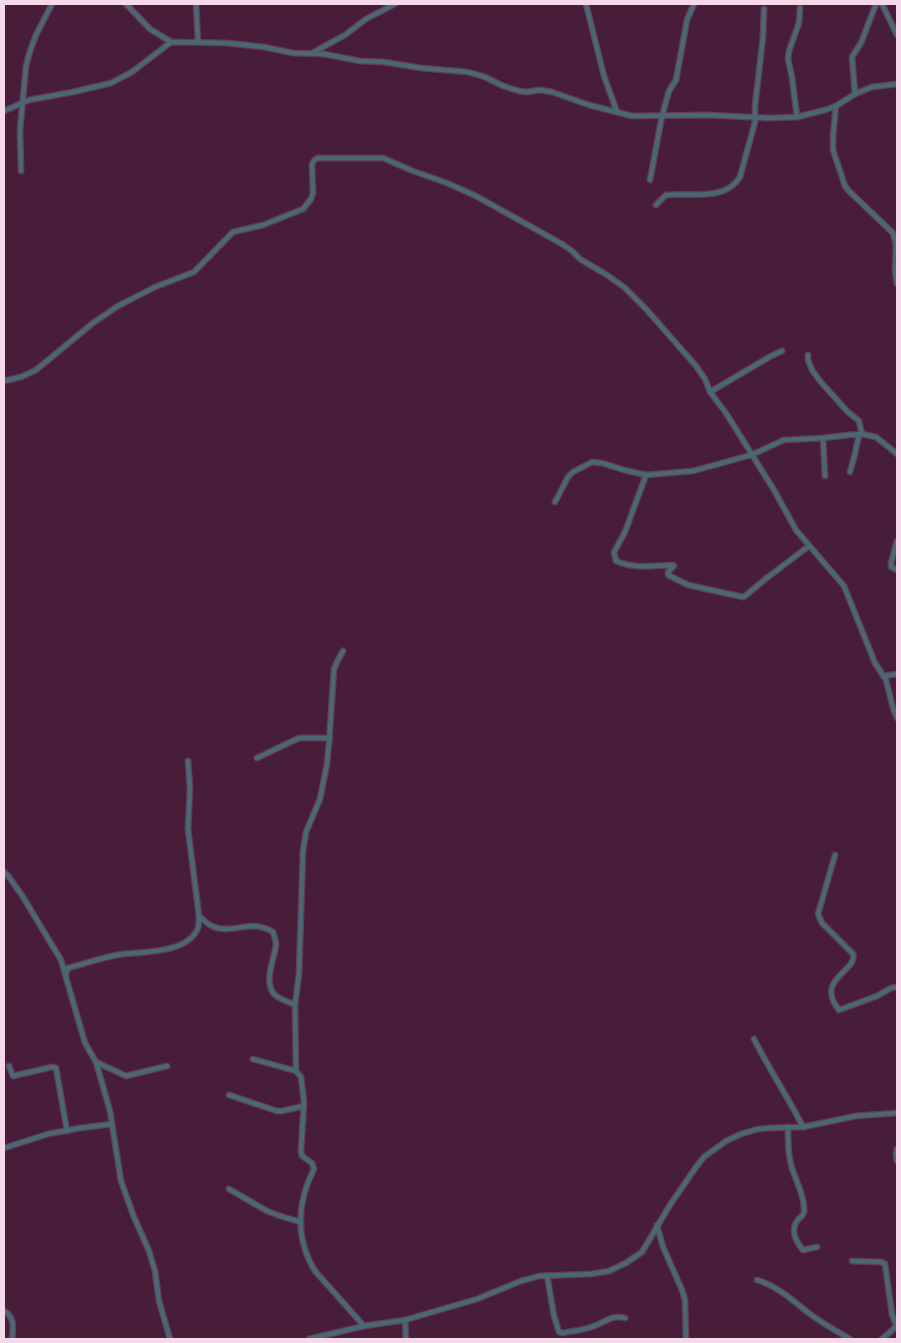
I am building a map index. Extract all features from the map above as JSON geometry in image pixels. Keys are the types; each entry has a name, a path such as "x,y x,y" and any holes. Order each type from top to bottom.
{"street":[{"path":"21,171 20,130 26,66 36,35 52,4"},
{"path":"126,4 150,29 171,42 227,43 264,47 293,53 324,54 360,61 468,72 519,91 539,90 552,92 565,98 632,116 797,117 836,106 855,94 872,87 897,84"},
{"path":"196,4 198,42"},
{"path":"311,53 345,34 366,19 396,4"},
{"path":"586,4 604,76 617,112"},
{"path":"650,180 662,116 669,91 676,80 687,20 694,4"},
{"path":"855,94 852,57 861,43 876,4"},
{"path":"882,4 897,35"},
{"path":"797,117 788,59 799,23 800,8"},
{"path":"656,205 666,195 712,194 724,190 736,183 740,177 755,122 764,9"},
{"path":"4,111 23,102 111,83 132,72 171,42"},
{"path":"836,106 833,150 839,171 849,191 893,233 896,245 895,271 897,284"},
{"path":"4,381 21,377 36,370 93,323 118,306 155,287 194,272 233,232 263,225 303,209 312,199 312,162 314,159 379,157 476,196 562,244 580,259 607,275 638,301 686,353 705,379 710,392 726,413 774,490 796,530 844,586 875,663 886,680 897,718"},
{"path":"710,392 782,351"},
{"path":"808,355 810,365 820,381 847,411 859,421 860,434 850,472"},
{"path":"555,502 568,477 573,472 592,462 646,475 693,471 751,454 784,440 860,434 876,437 897,454"},
{"path":"823,438 825,476"},
{"path":"646,475 626,532 614,552 616,561 625,565 647,567 672,565 674,566 668,574 688,585 742,597 809,546"},
{"path":"897,541 891,563 891,566 897,570"},
{"path":"296,1072 295,1005 299,974 303,851 306,832 322,791 330,738 334,669 343,651"},
{"path":"883,676 897,674"},
{"path":"257,758 299,738 330,738"},
{"path":"66,975 68,968 109,957 169,949 186,942 193,936 198,927 199,916 188,829 190,789 188,760"},
{"path":"835,855 818,914 822,923 853,954 854,958 850,965 835,980 832,994 834,1002 840,1010 897,987"},
{"path":"4,872 23,898 61,960 85,1043 96,1062 110,1111 121,1180 149,1251 155,1271 159,1301 170,1339"},
{"path":"199,916 211,926 220,929 253,926 273,932 276,942 270,984 274,994 295,1005"},
{"path":"754,1039 803,1127"},
{"path":"253,1059 296,1072 301,1077 304,1106 300,1151 302,1156 312,1163 314,1169 308,1181 303,1201 300,1222 302,1239 309,1261 315,1271 364,1326"},
{"path":"96,1062 126,1076 167,1066"},
{"path":"9,1066 13,1076 52,1067 56,1068 67,1131"},
{"path":"228,1095 277,1111 304,1106"},
{"path":"309,1339 364,1326 405,1320 477,1299 539,1276 591,1274 609,1271 626,1264 642,1252 657,1225 696,1167 704,1157 726,1141 758,1129 803,1127 856,1116 897,1112"},
{"path":"4,1148 48,1134 112,1124"},
{"path":"788,1128 791,1163 805,1210 795,1224 795,1237 803,1250 816,1247"},
{"path":"897,1149 897,1161"},
{"path":"229,1189 267,1211 300,1222"},
{"path":"657,1225 663,1248 685,1300 686,1339"},
{"path":"852,1262 881,1262 885,1264 892,1314 897,1327 882,1339"},
{"path":"547,1275 554,1316 559,1332 594,1326 614,1316 625,1318"},
{"path":"757,1280 767,1282 812,1316 850,1339"},
{"path":"6,1312 11,1316 12,1339"},
{"path":"405,1320 406,1339"}]}
